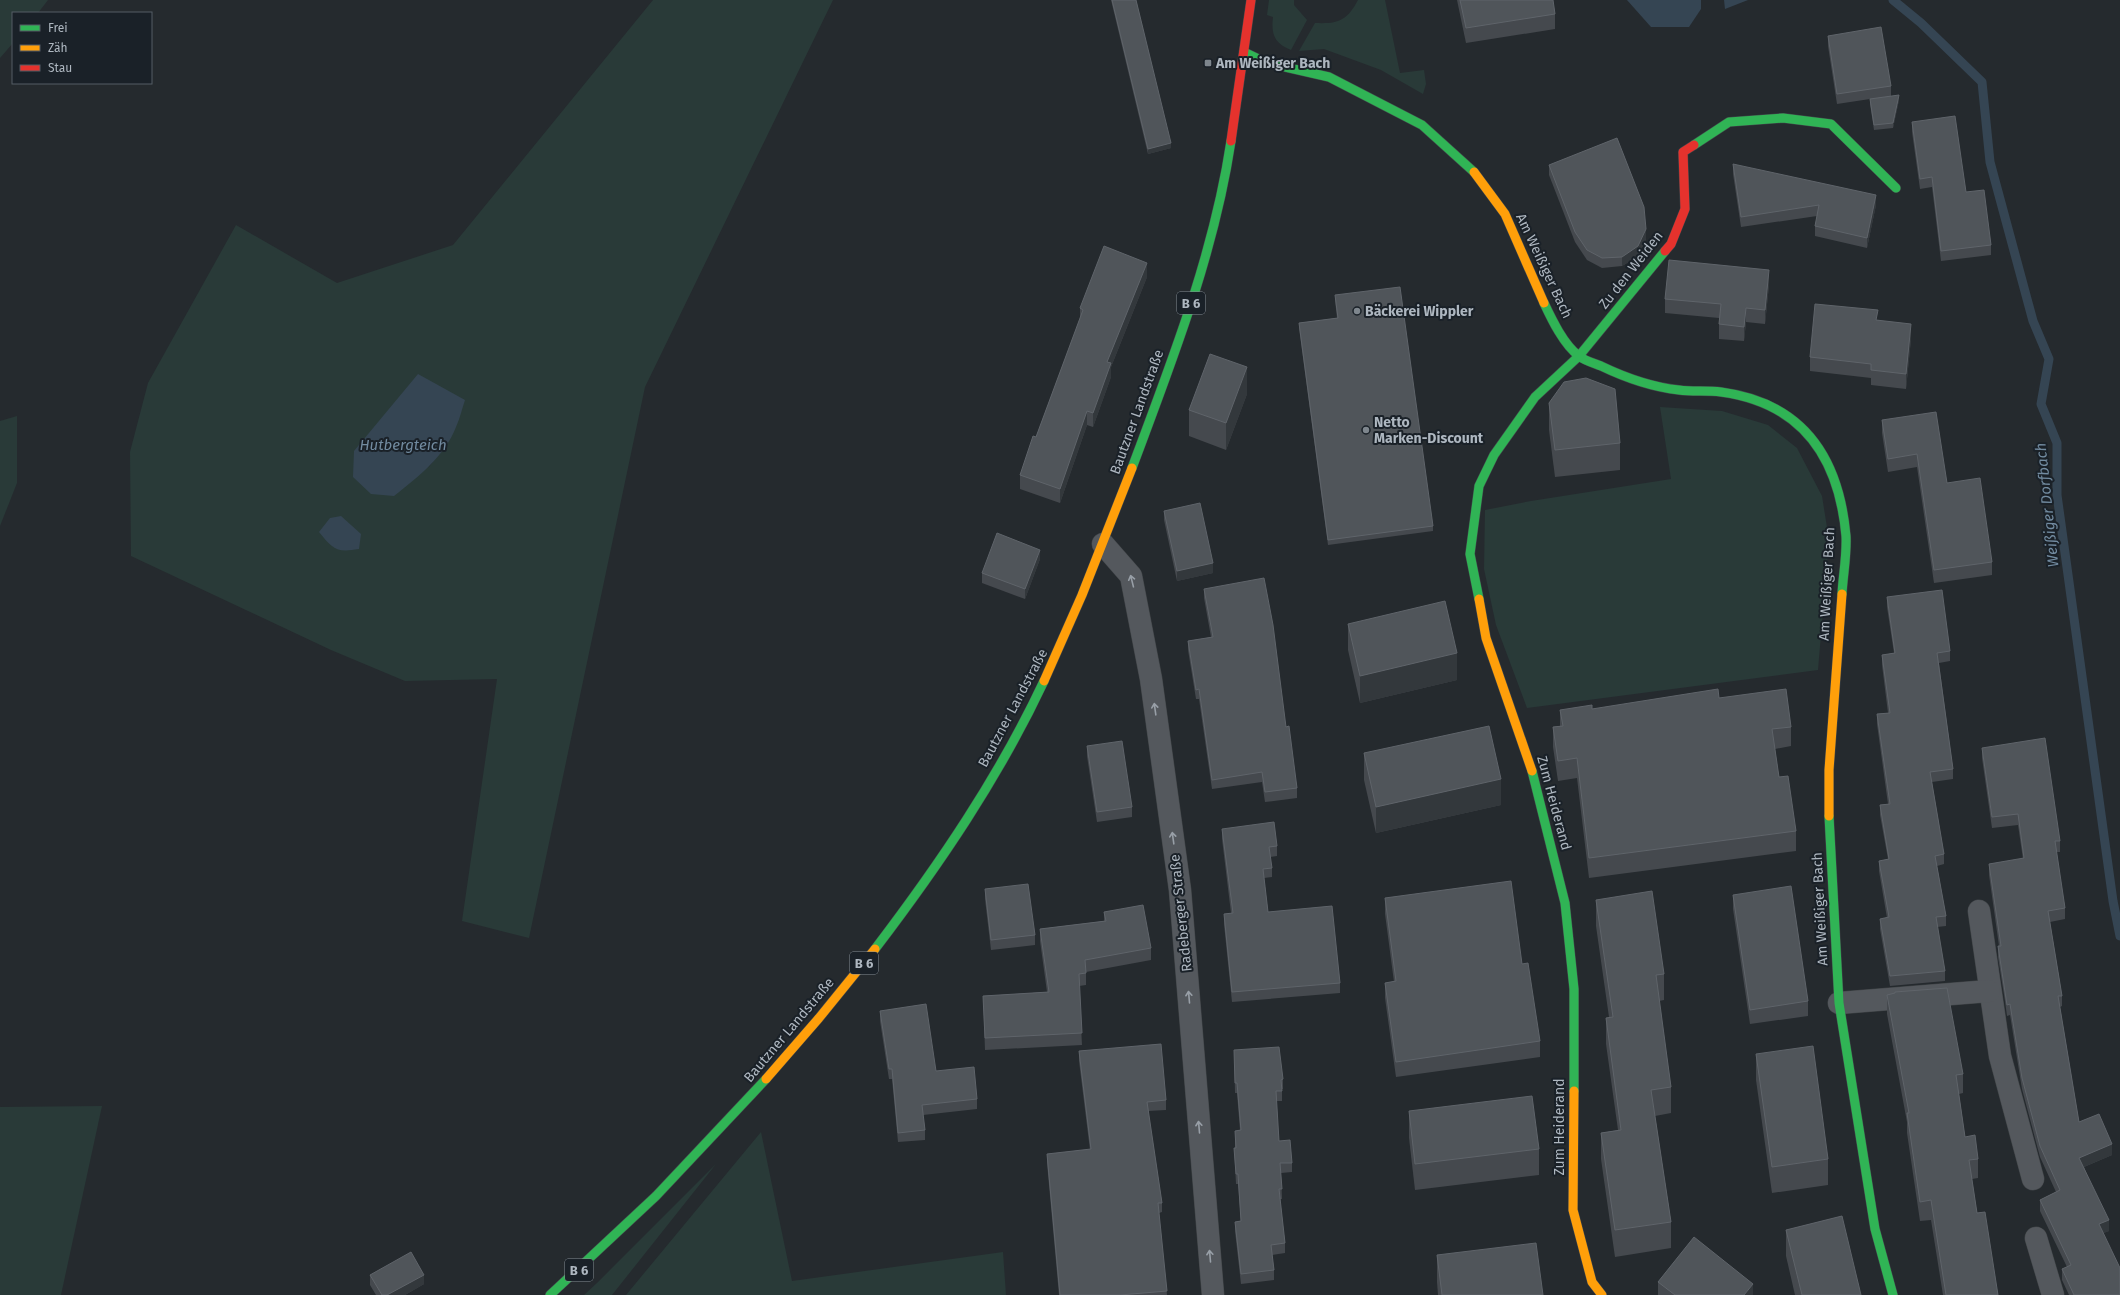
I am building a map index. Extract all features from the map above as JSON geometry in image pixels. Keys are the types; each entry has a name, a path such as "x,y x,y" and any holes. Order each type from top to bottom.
{"street":[{"name":"Bautzner Landstraße","path":"550,1295 607,1245 759,1089 869,957 941,860 1024,722 1058,653 1102,544 1160,394 1212,236 1229,151 1251,0"},
{"name":"Am Weißiger Bach","path":"1244,52 1267,63 1330,77 1422,125 1476,173 1505,214 1555,327 1580,356 1630,380 1679,390 1721,392 1756,399 1791,417 1814,441 1828,466 1841,500 1846,538 1829,770 1829,809 1839,1003 1875,1229 1893,1295"},
{"name":"Zu den Weiden","path":"1580,356 1671,244 1685,209 1683,152 1729,122 1783,118 1831,124 1896,188"},
{"name":"Zum Heiderand","path":"1580,356 1535,397 1494,455 1479,486 1470,554 1486,638 1531,767 1566,903 1574,989 1573,1210 1592,1282 1602,1295"},
{"name":"Radeberger Straße","path":"1102,544 1121,563 1131,576 1151,679 1180,890 1213,1295"},
{"path":"1979,911 1989,991 2000,1056 2033,1179"},
{"path":"1839,1003 1989,991"},
{"path":"2036,1238 2053,1295"}],"shaded area":[{"path":"0,0 48,0 39,12 12,12 12,44 0,58"},
{"path":"653,0 833,0 645,387 529,938 462,921 497,679 405,681 331,650 131,556 130,452 148,383 236,225 337,283 453,245","holes":["464,400 450,436 428,468"]},
{"path":"1269,0 1294,0 1294,5 1307,20 1291,50 1277,41 1273,33 1273,17 1267,15"},
{"path":"1358,0 1385,0 1400,73 1424,70 1426,84 1423,94 1381,70 1324,49 1299,51 1315,23 1330,23 1341,20 1350,13"},
{"path":"1660,407 1722,411 1768,425 1797,448 1822,496 1829,540 1818,670 1527,708 1496,625 1484,569 1485,510 1531,501 1671,479"},
{"path":"17,416 17,483 0,526 0,421"},
{"path":"102,1106 61,1295 0,1295 0,1107"},
{"path":"761,1132 792,1281 1003,1252 1006,1295 626,1295"},
{"path":"716,1164 612,1295 584,1295 597,1283"}],"water":[{"path":"1627,0 1701,0 1701,9 1689,27 1651,27"},
{"path":"1724,0 1748,0 1725,9"},
{"name":"Hutbergteich","path":"418,374 465,400 457,424 451,438 438,457 403,489 394,496 371,494 353,477 354,451"},
{"path":"341,516 361,534 359,549 340,550 332,546 319,532 330,518"}],"building":[{"path":"1112,0 1136,0 1171,143 1148,149"},
{"path":"1460,0 1553,0 1555,14 1466,28"},
{"path":"1881,27 1891,86 1837,94 1828,36"},
{"path":"1899,95 1893,123 1874,125 1870,99"},
{"path":"1955,116 1966,192 1984,190 1991,245 1941,251 1932,177 1920,179 1912,122"},
{"path":"1617,138 1644,207 1646,229 1638,246 1622,257 1602,258 1587,250 1575,232 1549,165"},
{"path":"1733,164 1876,195 1867,238 1815,226 1819,205 1741,217"},
{"path":"1104,246 1147,263 1107,362 1111,363 1093,413 1087,411 1060,489 1020,475 1033,436 1036,437 1083,310 1080,308"},
{"path":"1669,260 1769,270 1765,310 1746,308 1744,327 1719,324 1721,304 1665,299"},
{"name":"Netto Marken-Discount","path":"1400,287 1433,526 1328,540 1299,323 1338,318 1335,295"},
{"path":"1815,304 1878,310 1876,320 1911,324 1906,374 1871,370 1871,364 1810,357"},
{"path":"1210,354 1247,367 1226,423 1189,410"},
{"path":"1586,378 1615,389 1620,443 1555,450 1549,403 1564,382"},
{"path":"1936,412 1947,483 1980,478 1992,562 1934,570 1917,454 1888,459 1882,420"},
{"path":"1200,503 1213,563 1177,571 1164,511"},
{"path":"997,533 1040,550 1025,589 982,573"},
{"path":"1264,578 1273,625 1286,727 1289,726 1297,788 1265,792 1262,772 1212,780 1199,689 1196,690 1188,641 1213,637 1204,589"},
{"path":"1942,590 1950,651 1937,653 1953,769 1930,772 1944,854 1935,856 1946,916 1936,917 1945,971 1890,976 1880,919 1889,917 1879,861 1889,859 1880,805 1890,804 1877,714 1890,713 1882,655 1895,653 1887,597"},
{"path":"1445,601 1457,653 1360,676 1348,624"},
{"path":"1718,689 1719,698 1786,689 1791,727 1772,729 1779,777 1788,776 1796,831 1589,858 1577,758 1558,761 1553,727 1563,726 1560,710 1592,705 1592,709"},
{"path":"1489,726 1501,779 1376,807 1364,753"},
{"path":"2045,738 2060,841 2055,841 2065,908 2048,911 2062,996 2058,996 2079,1122 2099,1114 2112,1144 2079,1158 2109,1220 2099,1224 2120,1268 2120,1295 2074,1295 2062,1269 2071,1265 2040,1200 2060,1190 2040,1146 2022,1078 2010,1004 2007,1005 1998,946 2001,946 1989,864 2024,858 2018,814 1992,817 1982,748"},
{"path":"1122,741 1132,807 1097,812 1087,746"},
{"path":"1274,822 1277,846 1269,847 1272,868 1263,869 1268,912 1332,906 1340,983 1232,992 1224,914 1233,913 1222,829"},
{"path":"1511,881 1522,964 1528,963 1540,1041 1396,1062 1385,983 1396,981 1385,898"},
{"path":"1028,884 1035,935 991,940 985,889"},
{"path":"1791,886 1808,1001 1750,1010 1733,895"},
{"path":"1652,891 1664,974 1656,975 1671,1087 1651,1090 1671,1222 1615,1230 1601,1133 1621,1130 1606,1018 1613,1017 1596,900"},
{"path":"1143,905 1151,948 1085,960 1086,973 1079,974 1082,1033 985,1038 983,996 1049,992 1040,929 1106,921 1104,912"},
{"path":"1947,988 1963,1074 1956,1075 1965,1137 1975,1135 1978,1159 1969,1160 1977,1213 1985,1212 1998,1295 1946,1295 1931,1200 1920,1202 1907,1113 1909,1113 1887,995 1895,992"},
{"path":"926,1004 936,1071 974,1067 977,1099 922,1105 925,1130 898,1133 892,1069 889,1069 880,1011"},
{"path":"1161,1044 1166,1100 1147,1102 1162,1203 1158,1203 1167,1291 1120,1295 1060,1295 1047,1154 1091,1149 1079,1051"},
{"path":"1813,1046 1828,1159 1772,1167 1756,1054"},
{"path":"1279,1047 1283,1079 1281,1080 1282,1091 1276,1091 1279,1141 1290,1140 1292,1163 1280,1163 1282,1189 1279,1189 1285,1243 1271,1245 1274,1270 1241,1274 1235,1222 1241,1221 1238,1174 1236,1174 1234,1148 1236,1148 1235,1131 1241,1130 1237,1083 1235,1083 1234,1050"},
{"path":"1532,1096 1539,1149 1415,1164 1409,1111"},
{"path":"1842,1216 1861,1295 1802,1295 1786,1230"},
{"path":"1694,1237 1753,1284 1744,1295 1675,1295 1658,1282"},
{"path":"1536,1243 1543,1295 1442,1295 1437,1255"},
{"path":"411,1252 424,1275 387,1295 382,1295 370,1275"}],"waterway":[{"name":"Weißiger Dorfbach","path":"1893,0 1921,23 1982,82 1990,162 2033,321 2049,359 2041,404 2057,443 2057,495 2113,901 2120,936"}],"traffic: fast":[{"path":"1244,52 1267,63 1329,77 1422,125 1474,172"},
{"path":"1694,145 1729,122 1783,118 1831,124 1896,188"},
{"path":"1132,468 1162,388 1203,266 1224,183 1231,141"},
{"path":"1479,599 1470,554 1479,486 1494,455 1535,397 1579,356 1665,251"},
{"path":"1544,303 1559,332 1568,345 1579,356 1587,361 1629,378 1659,387 1684,391 1721,392 1750,398 1774,408 1795,422 1812,439 1825,459 1835,482 1842,508 1846,536 1842,594"},
{"path":"875,949 945,853 967,820 1008,752 1044,681"},
{"path":"1532,771 1565,903 1574,989 1574,1091"},
{"path":"1829,816 1839,1003 1875,1229 1893,1295"},
{"path":"550,1295 656,1196 766,1079"}],"traffic: slow":[{"path":"1474,172 1505,214 1544,303"},
{"path":"1044,681 1082,595 1132,468"},
{"path":"1829,816 1829,770 1842,594"},
{"path":"1479,599 1486,638 1532,771"},
{"path":"766,1079 819,1018 875,949"},
{"path":"1574,1091 1573,1210 1592,1282 1602,1295"}],"traffic: jam":[{"path":"1231,141 1251,0"},
{"path":"1665,251 1671,244 1685,209 1683,152 1694,145"}],"place":[{"name":"Am Weißiger Bach","path":"1208,63"},
{"name":"Bäckerei Wippler","path":"1357,311"},
{"name":"Netto Marken-Discount","path":"1366,430"}]}
